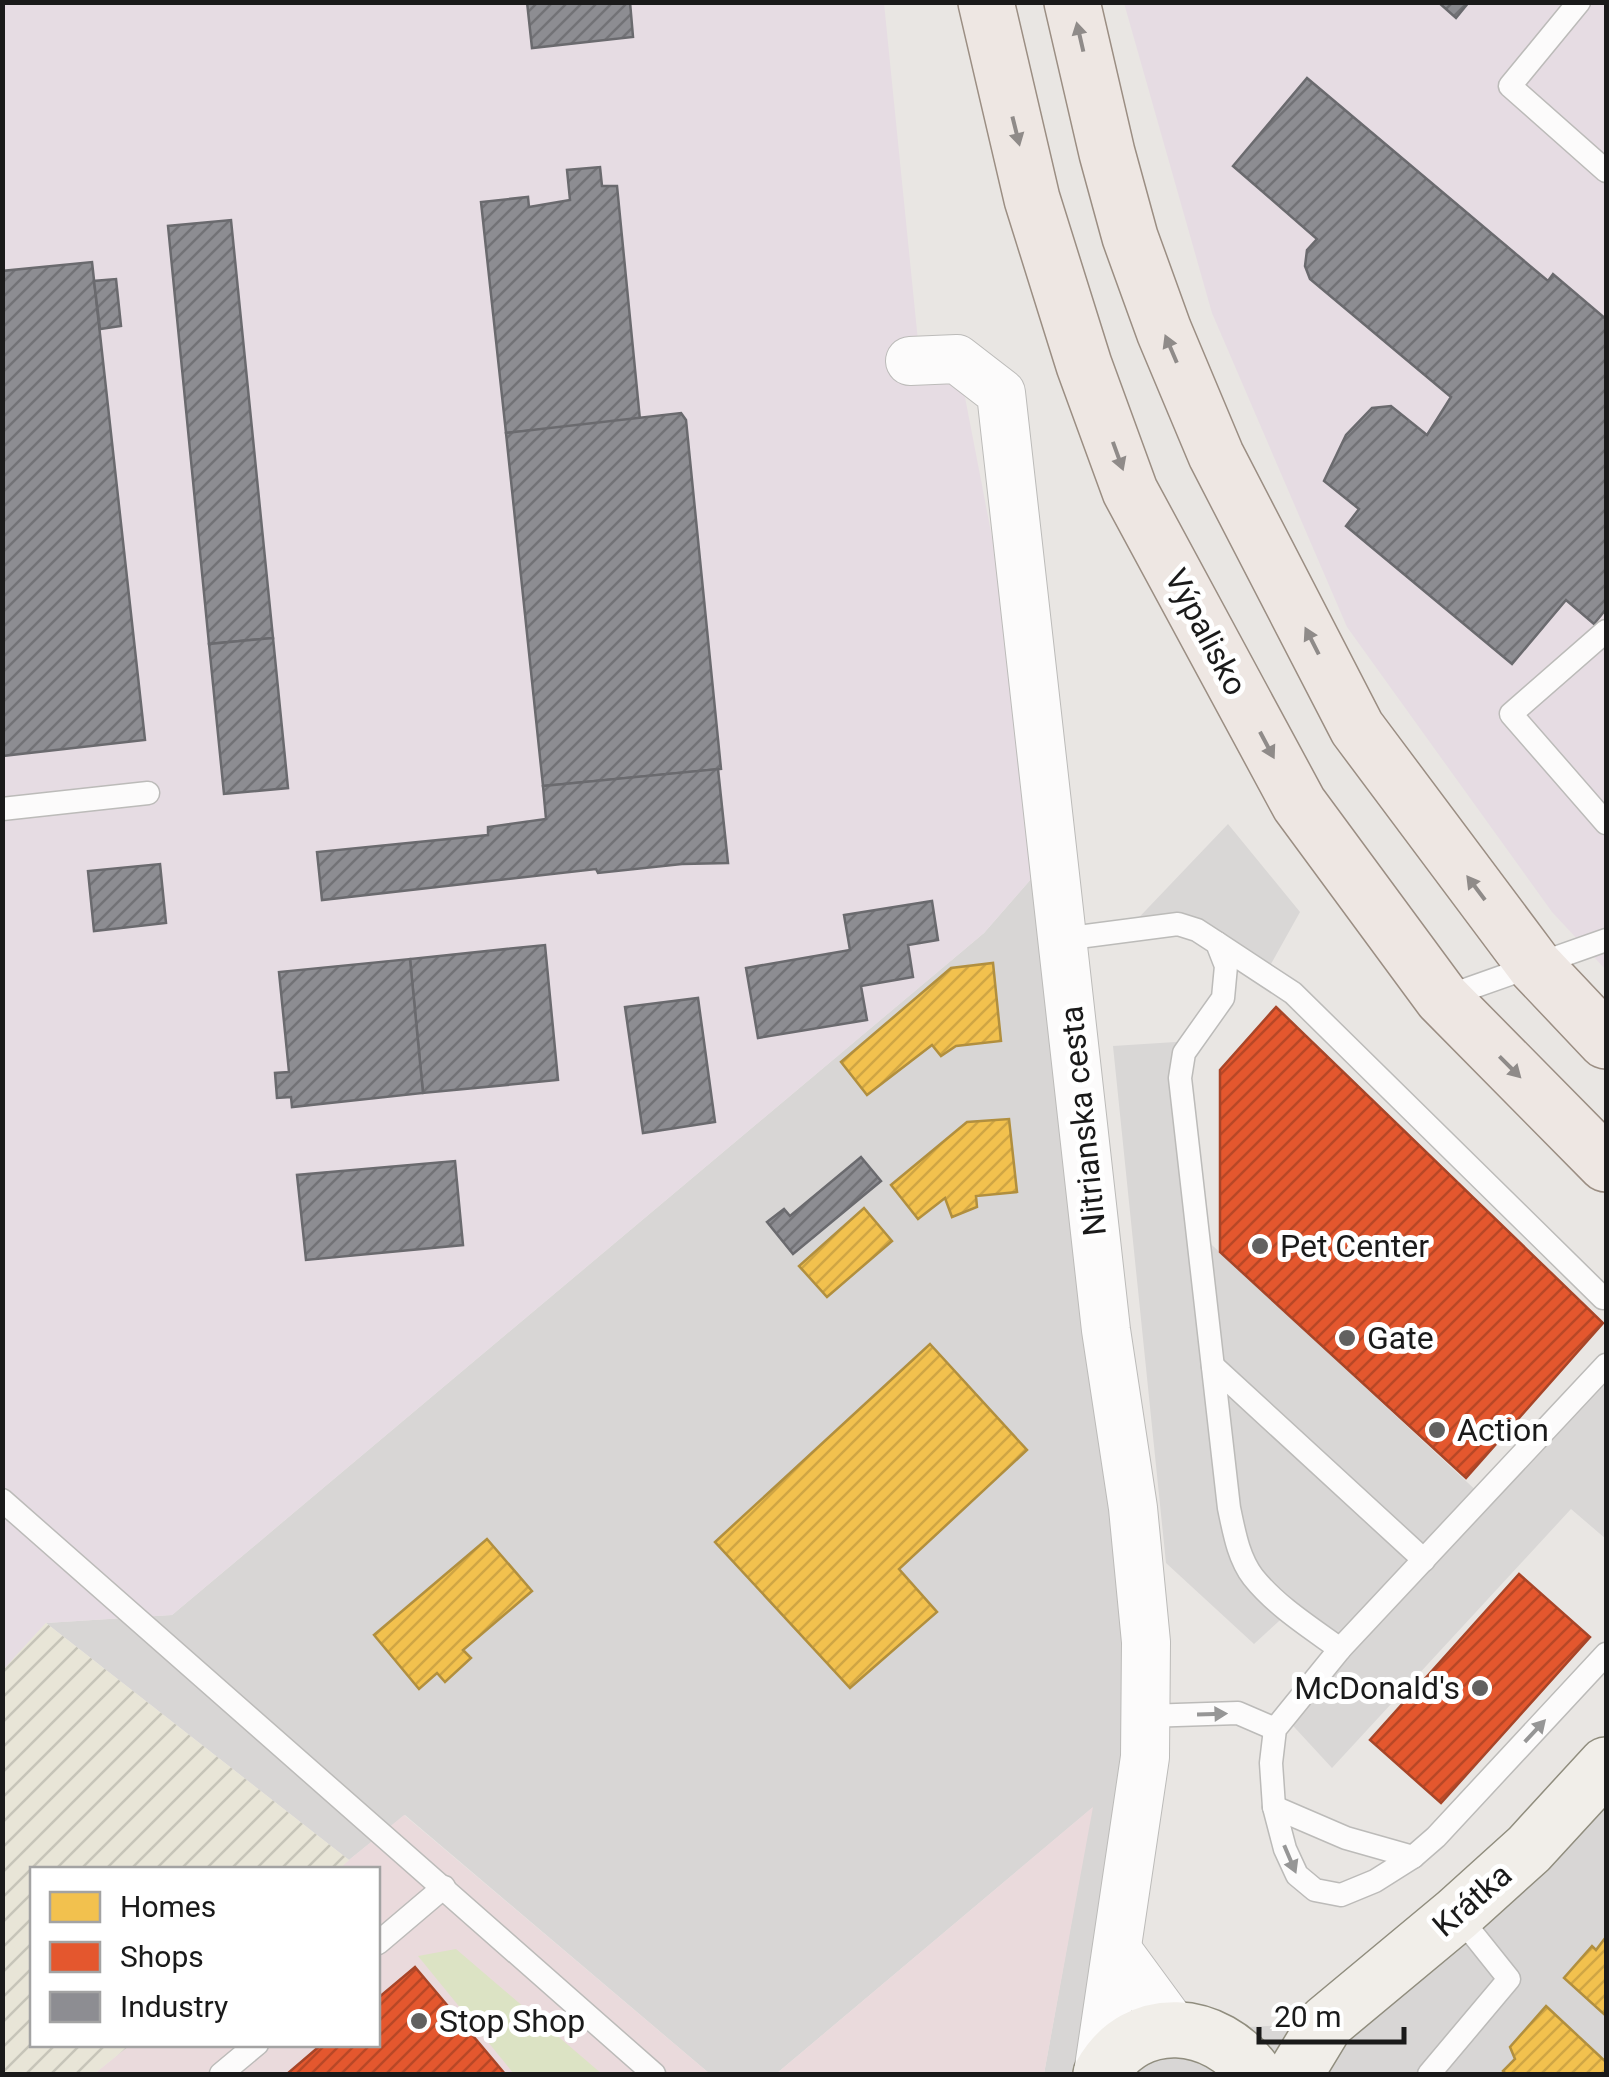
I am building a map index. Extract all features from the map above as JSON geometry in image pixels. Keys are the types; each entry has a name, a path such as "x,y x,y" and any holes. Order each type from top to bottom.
{"main road":[{"name":"Výpalisko","path":"986,2 1032,198 1084,365 1130,491 1299,804 1442,998 1606,1164"},
{"path":"1072,2 1130,236 1164,331 1216,454 1357,728 1535,966 1606,1041"},
{"name":"Krátka","path":"1295,2074 1326,2023 1529,1849 1606,1766"},
{"path":"1099,2074 1130,2043 1160,2031 1217,2048 1326,2023"}],"street":[{"name":"Nitrianska cesta","path":"910,361 957,359 1001,393 1106,1330 1133,1508 1146,1642 1146,1716 1140,1802 1099,2074"},
{"path":"1117,1950 1217,2048"}],"lane":[{"path":"1578,2 1510,86 1606,171"},
{"path":"1606,632 1510,714 1606,823"},
{"path":"2,810 148,793"},
{"path":"1062,939 1178,924 1218,943 1293,993 1603,1298"},
{"path":"1442,998 1606,940"},
{"path":"1218,943 1226,966 1224,998 1184,1053 1180,1078 1229,1508 1236,1544 1252,1576 1289,1611 1340,1649"},
{"path":"1606,1365 1340,1649 1276,1729 1271,1763 1274,1807 1285,1850 1297,1875 1315,1890 1341,1896 1413,1857 1606,1654"},
{"path":"1212,1366 1424,1560"},
{"path":"2,1500 654,2074"},
{"path":"1146,1716 1238,1713 1276,1729"},
{"path":"1274,1807 1346,1838 1413,1857"},
{"path":"380,1942 444,1888"},
{"path":"1429,2074 1509,1980 1457,1914"},
{"path":"221,2074 253,2047"}],"shaded area":[{"path":"3,3 884,3 918,341 964,392 1053,854 984,933 172,1615 46,1623 3,1670"},
{"path":"1124,3 1606,3 1606,970 1552,912 1347,627 1212,313"},
{"path":"1228,824 1300,912 1266,973 1197,930 1127,930"},
{"path":"1053,854 1148,1684 1117,1950 1191,2030 1326,2023 1606,1765 1606,2074 1044,2074 1092,1808 776,2074 710,2074 405,1815 349,1860 46,1623 172,1615 984,933"},
{"path":"1191,1041 1184,1053 1199,1233 1482,1496 1606,1365 1606,1539 1571,1509 1332,1768 1284,1716 1340,1650 1289,1612 1254,1644 1166,1563 1113,1046"},
{"path":"46,1623 349,1860 341,1867 30,1867 30,2047 128,2047 94,2074 3,2074 3,1670"},
{"path":"1093,1807 1044,2074 776,2074"},
{"path":"404,1815 710,2074 94,2074 128,2047 380,2047 380,1867 340,1867"}],"green space":[{"path":"456,1949 602,2074 514,2074 418,1956"}],"building: Homes":[{"path":"993,963 1001,1041 956,1046 941,1056 932,1045 867,1095 841,1062 951,968"},
{"path":"1009,1119 1017,1192 976,1196 977,1207 952,1217 945,1198 918,1219 891,1185 967,1122"},
{"path":"864,1208 892,1241 827,1297 799,1266"},
{"path":"930,1344 1027,1450 899,1569 937,1612 850,1688 715,1542"},
{"path":"487,1539 532,1591 463,1650 471,1658 445,1682 437,1673 419,1689 374,1635"},
{"path":"1606,1937 1606,2016 1564,1978 1592,1946 1596,1950"},
{"path":"1546,2006 1606,2062 1606,2074 1503,2071 1515,2059 1510,2047"}],"building: Shops":[{"path":"1276,1007 1603,1323 1466,1478 1220,1252 1220,1070"},
{"name":"McDonald's","path":"1519,1574 1590,1637 1441,1803 1370,1740"},
{"name":"Stop Shop","path":"415,1967 505,2074 287,2074 318,2047 380,2047 380,1996"}],"building: Industry":[{"path":"527,2 630,2 633,37 532,48"},
{"path":"1438,2 1469,2 1456,18"},
{"path":"1307,78 1548,281 1553,274 1606,319 1606,609 1594,624 1566,600 1512,664 1346,526 1359,509 1324,481 1346,435 1372,408 1391,406 1427,435 1451,397 1310,279 1305,266 1307,250 1317,239 1233,166"},
{"path":"600,167 602,186 617,186 640,420 506,433 481,202 528,197 529,207 570,200 567,170"},
{"path":"231,220 273,638 209,644 168,226"},
{"path":"92,262 145,740 2,756 2,271"},
{"path":"116,279 121,326 100,329 94,281"},
{"path":"681,413 686,420 721,769 543,786 506,433"},
{"path":"273,638 288,788 224,794 209,644"},
{"path":"718,769 728,863 598,873 596,869 322,900 317,852 488,835 488,827 546,819 543,786"},
{"path":"160,864 166,923 94,931 88,871"},
{"path":"932,901 938,940 908,945 913,977 861,986 867,1020 758,1038 746,968 850,950 844,915"},
{"path":"545,945 558,1080 423,1093 410,959"},
{"path":"410,959 423,1093 292,1107 291,1097 277,1098 275,1073 289,1072 279,972"},
{"path":"698,998 715,1122 643,1133 625,1007"},
{"path":"861,1157 881,1181 793,1254 767,1222 784,1209 790,1216"},
{"path":"455,1161 463,1245 306,1260 297,1175"}],"place":[{"name":"Pet Center","path":"1260,1246"},
{"name":"Gate","path":"1347,1338"},
{"name":"Action","path":"1437,1430"},
{"name":"McDonald's","path":"1480,1688"},
{"name":"Stop Shop","path":"419,2021"}]}
